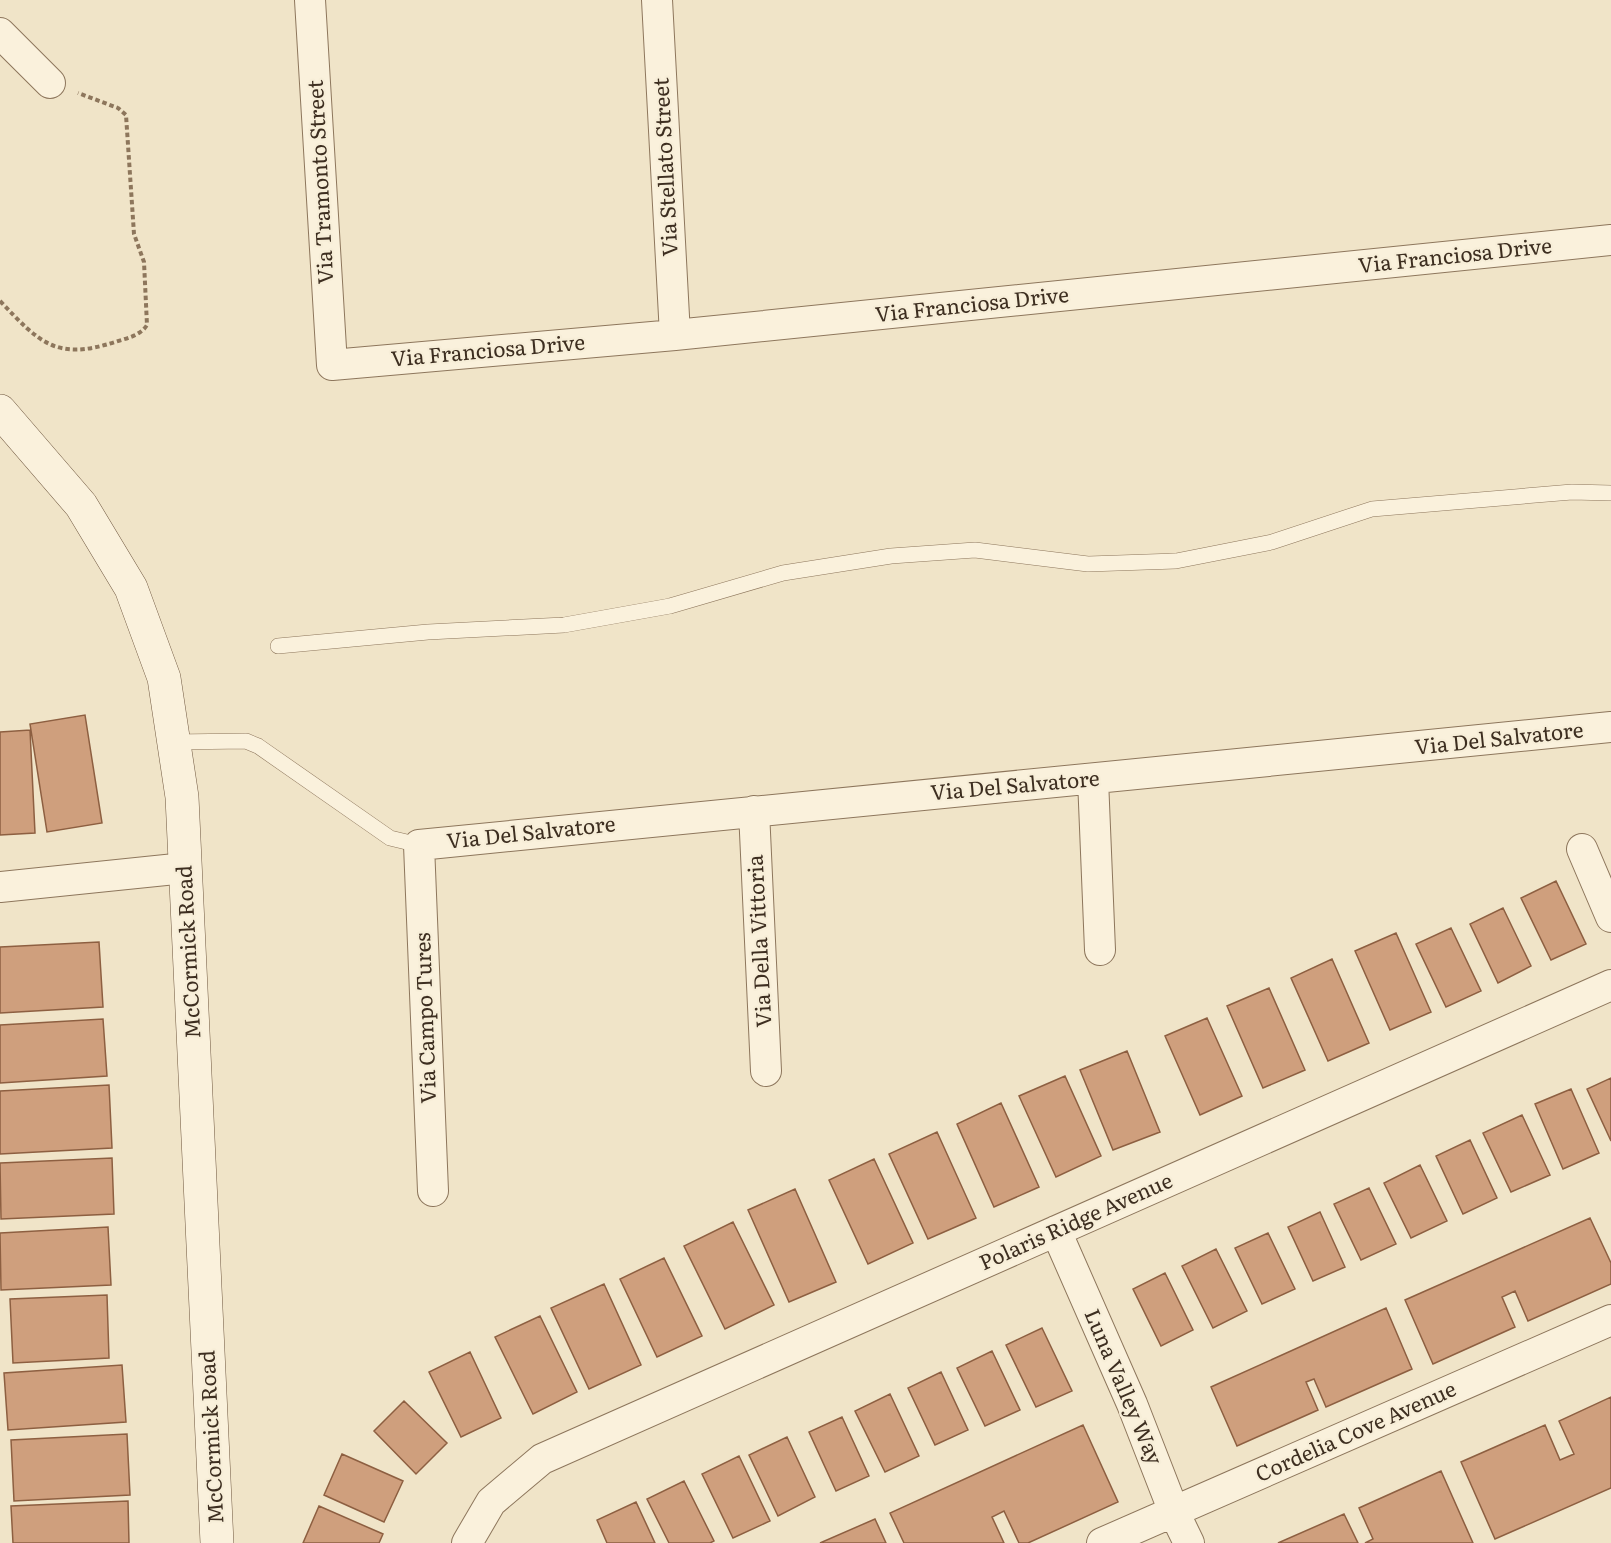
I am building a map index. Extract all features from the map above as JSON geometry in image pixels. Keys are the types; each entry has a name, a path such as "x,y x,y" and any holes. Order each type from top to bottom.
{"street":[{"name":"Via Tramonto Street","path":"310,0 332,365"},
{"name":"Via Stellato Street","path":"657,0 675,334"},
{"path":"0,33 50,83"},
{"name":"Via Franciosa Drive","path":"332,365 675,334 1611,240"},
{"name":"McCormick Road","path":"0,411 81,505 131,588 164,678 183,797 217,1543"},
{"name":"Via Del Salvatore","path":"419,845 1611,728"},
{"path":"1093,779 1100,950"},
{"name":"Via Della Vittoria","path":"754,811 766,1071"},
{"name":"Via Campo Tures","path":"419,845 433,1191"},
{"path":"1582,849 1611,917"},
{"path":"0,887 185,868"},
{"name":"Polaris Ridge Avenue","path":"467,1543 491,1502 542,1458 1611,985"},
{"name":"Luna Valley Way","path":"1056,1231 1132,1404 1174,1512 1189,1543"},
{"name":"Cordelia Cove Avenue","path":"1102,1543 1611,1320"}],"lane":[{"path":"278,646 428,632 564,624 670,606 783,573 891,556 975,550 1088,564 1176,561 1272,542 1372,509 1572,492 1611,493"},
{"path":"174,742 246,741 258,746 390,838 419,845"}],"path":[{"path":"0,301 30,333 50,345 66,350 86,350 108,344 143,333 147,326 144,262 134,234 126,115 118,108 50,83"}],"building":[{"path":"85,715 102,823 47,832 30,724"},
{"path":"30,730 35,833 0,835 0,732"},
{"path":"1556,881 1586,944 1551,960 1521,898"},
{"path":"1503,908 1531,966 1498,983 1470,924"},
{"path":"1451,928 1481,991 1446,1007 1416,944"},
{"path":"1396,933 1431,1012 1390,1030 1355,951"},
{"path":"99,942 103,1007 0,1013 0,947"},
{"path":"1332,959 1369,1043 1328,1061 1291,978"},
{"path":"1269,988 1305,1070 1263,1088 1227,1006"},
{"path":"1207,1018 1242,1096 1200,1115 1165,1036"},
{"path":"103,1019 107,1076 0,1083 0,1025"},
{"path":"1127,1051 1160,1132 1113,1150 1080,1070"},
{"path":"1065,1076 1101,1156 1056,1177 1019,1096"},
{"path":"1611,1078 1611,1141 1587,1089"},
{"path":"109,1085 112,1148 0,1154 0,1091"},
{"path":"1571,1089 1599,1153 1563,1169 1535,1104"},
{"path":"1001,1103 1039,1187 994,1207 957,1124"},
{"path":"1522,1115 1550,1175 1511,1192 1483,1133"},
{"path":"937,1132 976,1218 928,1239 889,1154"},
{"path":"1470,1140 1497,1198 1463,1214 1436,1156"},
{"path":"112,1158 114,1214 1,1219 0,1163"},
{"path":"874,1159 913,1243 868,1264 829,1180"},
{"path":"1420,1165 1447,1221 1411,1238 1384,1183"},
{"path":"1369,1188 1396,1244 1361,1260 1334,1204"},
{"path":"795,1189 836,1282 789,1302 748,1210"},
{"path":"1320,1212 1345,1267 1313,1281 1288,1227"},
{"path":"1590,1218 1611,1263 1611,1284 1528,1321 1515,1291 1502,1297 1515,1327 1433,1364 1405,1300"},
{"path":"733,1222 774,1305 725,1329 684,1246"},
{"path":"108,1227 111,1285 1,1290 0,1233"},
{"path":"1268,1233 1295,1289 1262,1304 1235,1248"},
{"path":"1216,1249 1247,1311 1213,1328 1182,1266"},
{"path":"664,1258 702,1336 657,1357 620,1279"},
{"path":"1165,1273 1193,1330 1161,1346 1133,1289"},
{"path":"604,1284 641,1365 589,1389 551,1308"},
{"path":"107,1295 109,1358 13,1363 10,1299"},
{"path":"1386,1308 1412,1369 1326,1407 1314,1379 1306,1382 1318,1410 1237,1446 1211,1387"},
{"path":"540,1316 577,1392 533,1414 495,1337"},
{"path":"1042,1328 1072,1391 1036,1407 1006,1345"},
{"path":"992,1351 1020,1410 985,1426 957,1368"},
{"path":"470,1352 501,1418 461,1437 429,1372"},
{"path":"122,1365 126,1422 8,1430 4,1373"},
{"path":"941,1372 968,1430 935,1445 908,1388"},
{"path":"890,1394 919,1456 885,1472 855,1411"},
{"path":"1611,1397 1611,1488 1495,1539 1461,1462 1545,1425 1560,1460 1574,1454 1559,1421"},
{"path":"404,1401 447,1443 416,1474 374,1431"},
{"path":"842,1417 869,1476 836,1491 809,1432"},
{"path":"1083,1425 1118,1502 1028,1543 1019,1543 1004,1511 992,1517 1004,1543 904,1543 890,1513"},
{"path":"127,1434 130,1495 14,1501 11,1440"},
{"path":"787,1437 815,1497 778,1516 749,1455"},
{"path":"342,1454 403,1481 384,1522 324,1495"},
{"path":"739,1456 770,1521 733,1538 702,1474"},
{"path":"1441,1471 1473,1543 1365,1543 1373,1539 1359,1508"},
{"path":"684,1481 714,1541 710,1543 669,1543 647,1499"},
{"path":"128,1501 129,1543 13,1543 11,1506"},
{"path":"636,1502 655,1543 607,1543 597,1520"},
{"path":"319,1506 383,1534 379,1543 303,1543"},
{"path":"1344,1514 1358,1543 1278,1543"},
{"path":"875,1519 886,1543 820,1543"}]}
